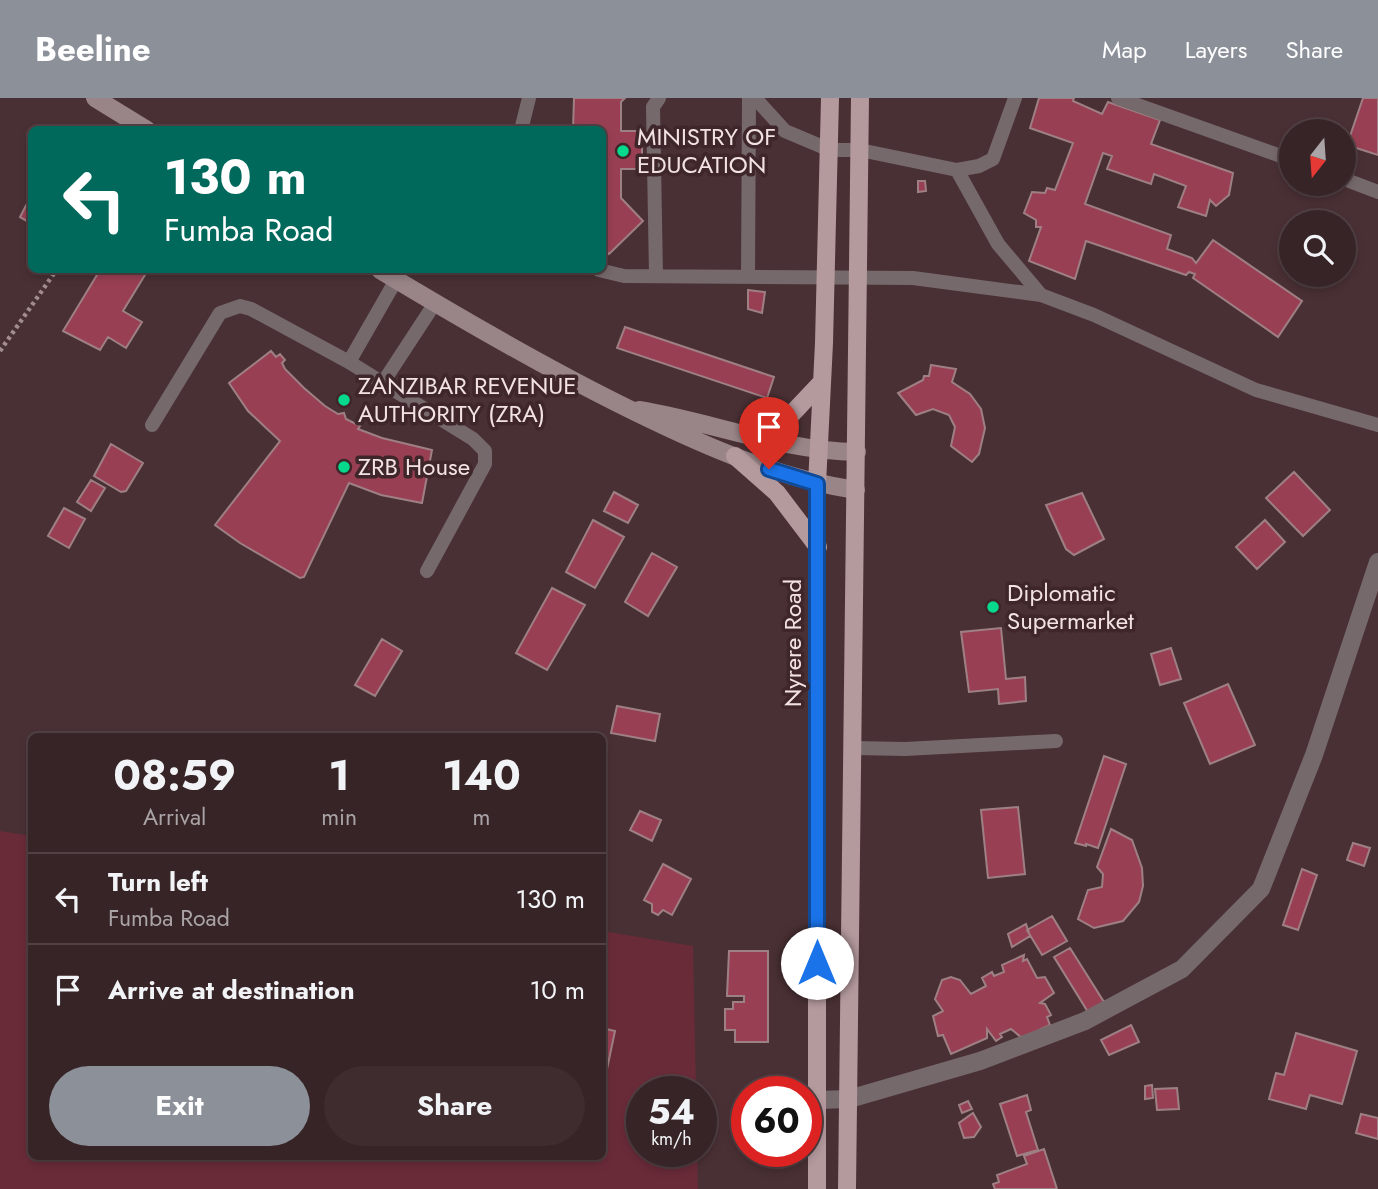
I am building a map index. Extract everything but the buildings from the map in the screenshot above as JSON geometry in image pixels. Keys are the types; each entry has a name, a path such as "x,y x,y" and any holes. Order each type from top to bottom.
{"main road":[{"name":"Nyrere Road","path":"817,1076 817,484 830,98"},
{"path":"847,1189 860,98"},
{"path":"753,436 787,419 821,383"},
{"path":"735,456 777,493 818,547"},
{"name":"Nyrere Road","path":"817,1167 817,1189"}],"street":[{"path":"95,98 140,126"},
{"path":"385,273 523,356 678,436 817,484 856,490"},
{"path":"625,408 684,417 818,452 857,452"},
{"path":"822,1100 849,1099 980,1061 1084,1021 1182,970 1261,889 1314,755 1378,562"}],"lane":[{"path":"522,126 529,98"},
{"path":"656,275 653,107 659,98"},
{"path":"748,275 749,98"},
{"path":"754,98 785,131 830,150 860,150 957,170 979,166 993,159 1015,98"},
{"path":"1118,98 1279,155"},
{"path":"957,170 998,244 1041,295"},
{"path":"1356,183 1378,191"},
{"path":"606,272 624,276 913,278 1041,295 1094,314 1256,390 1378,425"},
{"path":"348,362 396,279"},
{"path":"382,384 435,303"},
{"path":"152,425 220,313 240,306 251,309 348,362 473,439 485,451 485,464 427,571"},
{"path":"853,748 905,749 1056,741"}],"path":[{"path":"0,351 54,273"}],"shaded area":[{"path":"0,831 28,836 28,1160 606,1160 606,932 693,946 696,1076 626,1076 626,1167 697,1167 698,1189 0,1189"}],"place":[{"name":"MINISTRY OF EDUCATION","path":"623,151"},
{"name":"ZANZIBAR REVENUE AUTHORITY (ZRA)","path":"344,400"},
{"name":"ZRB House","path":"344,467"},
{"name":"Diplomatic Supermarket","path":"993,607"}],"route":[{"path":"769,469 817,484 817,963"}]}
